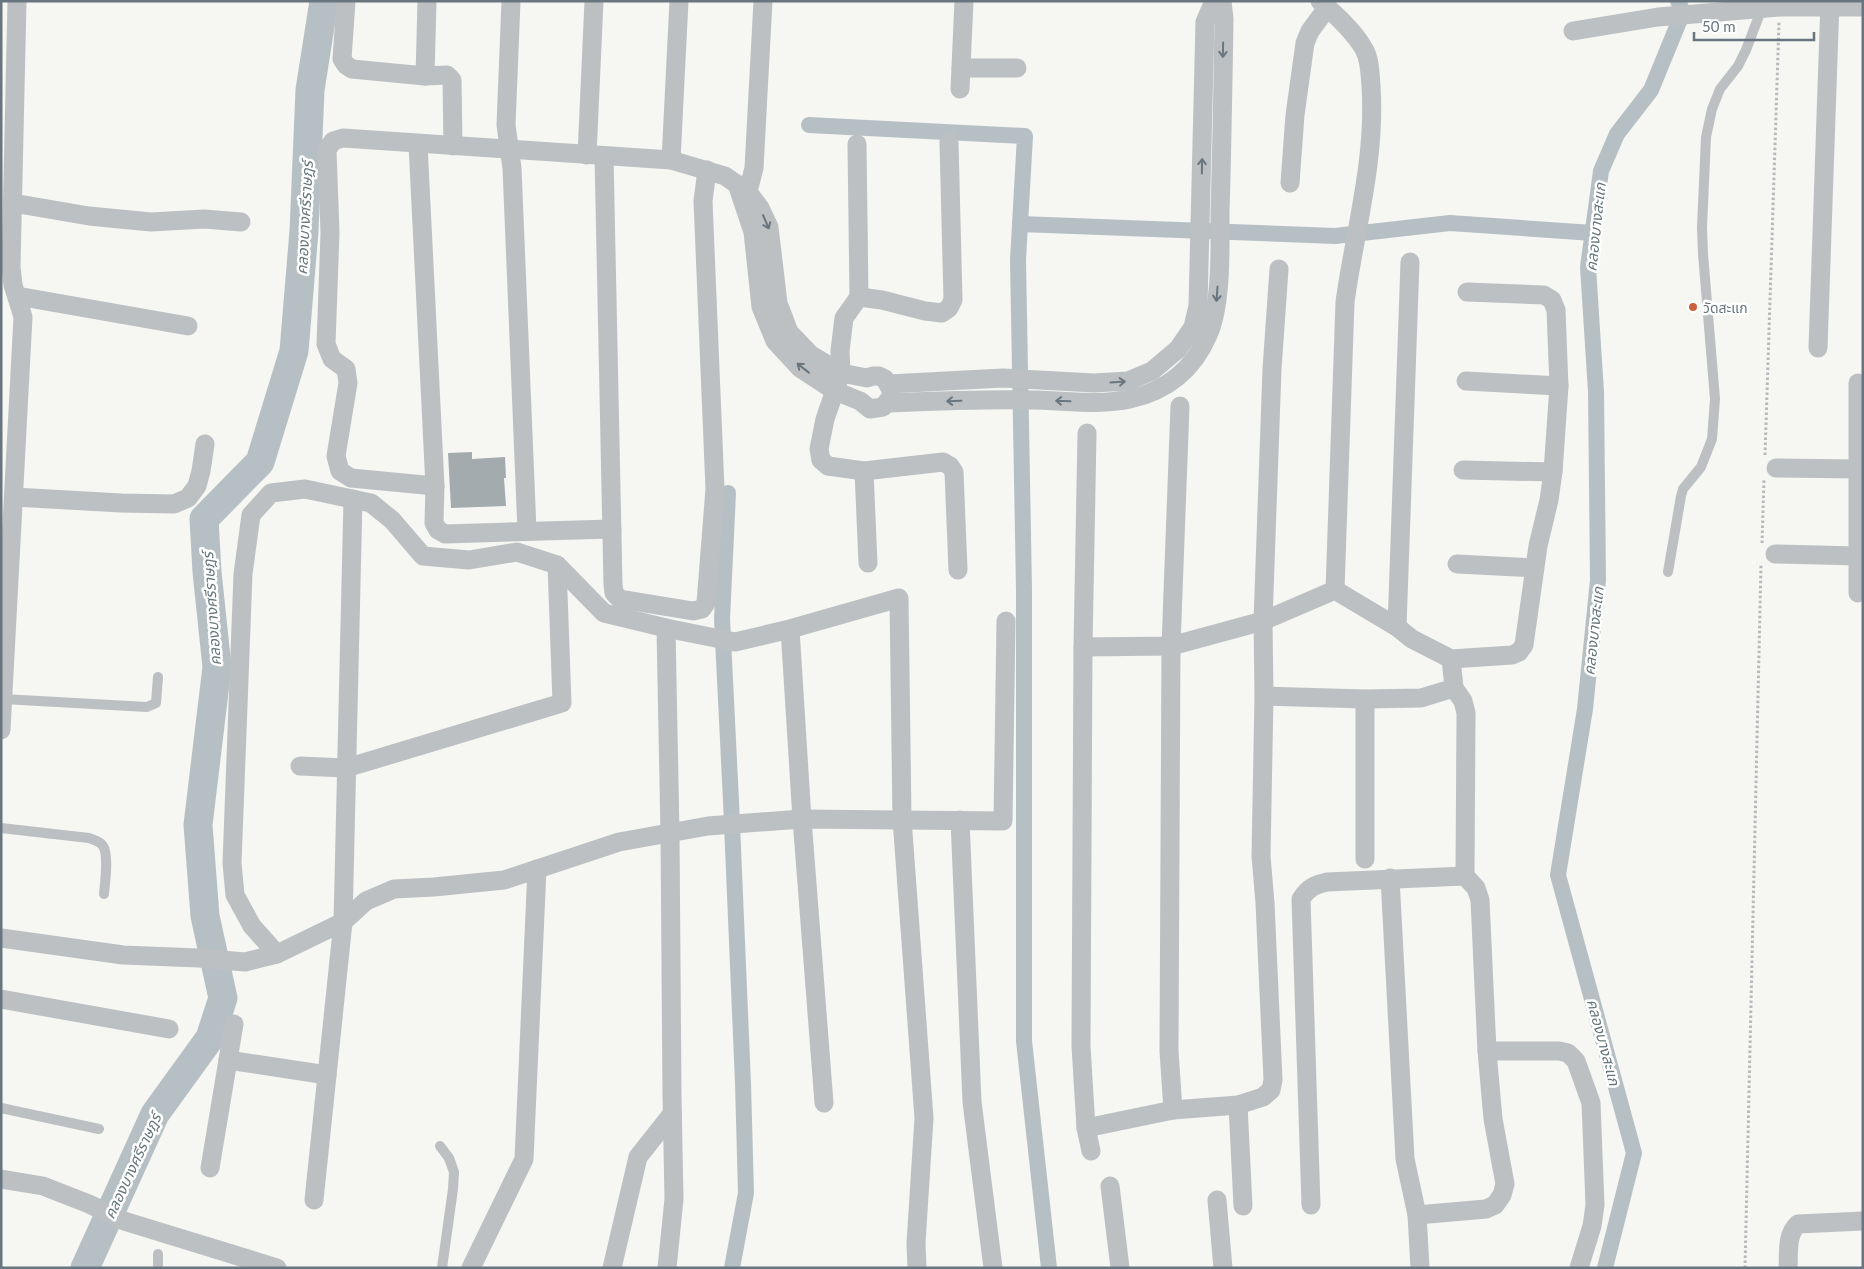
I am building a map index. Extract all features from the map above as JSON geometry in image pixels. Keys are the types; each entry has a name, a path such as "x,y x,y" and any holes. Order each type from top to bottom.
{"street":[{"path":"1,730 23,317 12,277 17,1"},
{"path":"346,1 342,59 346,65 352,68 425,76 447,75 452,80 453,146"},
{"path":"425,76 427,1"},
{"path":"511,1 506,125 512,168 527,531"},
{"path":"594,1 596,155 614,593 620,599 693,612 702,609 706,603 715,489 703,201 707,170"},
{"path":"671,160 679,1"},
{"path":"435,486 351,478 340,471 336,456 348,383 346,369 332,359 326,344 330,233 326,150 333,141 343,138 671,160 725,176 743,194 760,208 769,227 778,303 789,332 811,355 841,373 866,378 879,376 885,379 888,393 883,407 870,408 860,400 835,391 800,368 775,341 761,307 753,232 743,194 754,168 763,1"},
{"path":"960,89 964,1"},
{"path":"888,393 1003,378 1094,383 1128,381 1152,371 1178,349 1193,327 1198,306 1205,22 1214,1"},
{"path":"888,393 1093,402 1127,400 1150,394 1178,378 1197,356 1208,335 1215,314 1220,246 1224,19 1222,1"},
{"path":"1290,183 1295,115 1305,43 1324,4 1352,33 1365,50 1370,68 1372,104 1364,199 1351,259 1345,302 1335,590"},
{"path":"1574,31 1658,17 1692,14 1716,7 1830,4 1863,7"},
{"path":"1818,348 1830,4"},
{"path":"961,68 1018,68"},
{"path":"859,297 882,300 925,311 942,312 949,308 954,293 950,142"},
{"path":"418,144 435,486 434,523 438,530 445,534 612,529"},
{"path":"857,144 859,297 844,318 840,352 841,373 825,419 818,449 821,460 828,466 864,471 943,462 950,466 954,472 958,570"},
{"path":"13,203 89,216 151,222 204,219 241,222"},
{"path":"1397,627 1410,262"},
{"path":"1086,1128 1173,1110 1238,1106 1263,1097 1271,1090 1273,1080 1261,856 1264,696 1263,621 1272,369 1279,269"},
{"path":"1335,590 1397,627 1412,639 1451,659 1512,655 1519,652 1524,645 1534,568 1549,500 1553,472 1559,386 1556,310 1552,300 1544,295 1467,292"},
{"path":"17,296 188,326"},
{"path":"860,400 859,388 866,378"},
{"path":"1466,381 1559,386"},
{"path":"1093,402 1094,383"},
{"path":"1858,383 1858,468 1860,493 1858,593"},
{"path":"1173,1110 1169,1051 1171,646 1180,406"},
{"path":"1087,432 1083,647 1081,1046 1086,1128 1091,1151"},
{"path":"14,497 122,504 174,504 188,498 197,486 205,444"},
{"path":"1768,467 1858,468"},
{"path":"1464,470 1553,472"},
{"path":"864,471 868,563"},
{"path":"277,954 252,926 235,895 232,863 243,574 251,515 271,493 305,489 370,503 392,520 423,556 470,560 517,552 557,565 604,614 735,642 790,629 899,598 902,819 924,1118 916,1243 917,1268"},
{"path":"314,1200 343,922 353,499"},
{"path":"1766,555 1858,556"},
{"path":"1457,564 1534,568"},
{"path":"300,766 346,768 562,703 557,565"},
{"path":"1083,647 1171,646 1263,621 1335,590"},
{"path":"1,938 123,955 245,962 277,954 343,922 366,901 394,890 504,880 620,842 708,826 755,822 902,819 1002,821 1006,621"},
{"path":"666,628 674,1199 667,1268"},
{"path":"790,629 802,820 824,1103"},
{"path":"1417,1215 1486,1209 1495,1205 1502,1195 1505,1184 1493,1119 1487,1051 1480,900 1476,888 1465,876 1466,713 1463,701 1454,688 1451,659"},
{"path":"1264,696 1365,699 1421,698 1454,688"},
{"path":"1365,699 1365,859"},
{"path":"960,820 972,1102 993,1268"},
{"path":"470,1268 524,1159 537,869"},
{"path":"1311,1204 1302,899 1306,890 1315,885 1390,878 1465,876"},
{"path":"1390,878 1405,1159 1417,1215 1420,1268"},
{"path":"1,999 169,1029"},
{"path":"210,1168 234,1024"},
{"path":"1487,1051 1559,1051 1568,1053 1581,1070 1591,1103 1595,1205 1592,1226 1579,1268"},
{"path":"228,1060 327,1075"},
{"path":"1238,1106 1243,1206"},
{"path":"612,1268 638,1157 672,1114"},
{"path":"1,1179 43,1186 89,1204 124,1221 277,1268"},
{"path":"1110,1186 1120,1268"},
{"path":"1217,1200 1223,1268"},
{"path":"1788,1268 1790,1237 1792,1229 1798,1224 1863,1221"}],"lane":[{"path":"1668,572 1681,496 1683,490 1701,467 1712,439 1715,399 1702,227 1706,137 1712,109 1720,89 1738,66 1771,7"},
{"path":"3,700 147,707 156,703 158,677"},
{"path":"1,828 89,838 99,842 103,846 106,855 104,894"},
{"path":"1,1108 99,1129"},
{"path":"440,1146 449,1158 454,1172 442,1268"},
{"path":"158,1254 158,1268"}],"path":[{"path":"1746,1268 1768,467 1771,7"}],"building":[{"path":"472,452 472,459 505,457 506,506 451,508 448,453"}],"waterway":[{"name":"คลองบางศรีราษฎร์","path":"85,1268 155,1114 210,1038 223,998 205,916 198,825 217,667 207,572 204,519 260,462 294,351 304,231 310,90 324,1"},
{"name":"คลองบางสะแก","path":"1605,1268 1634,1153 1558,875 1585,709 1598,580 1596,392 1588,267 1601,171 1617,134 1651,90 1683,12 1678,1"},
{"path":"809,125 1025,136 1018,260 1024,589 1024,1041 1049,1268"},
{"path":"1020,224 1335,236 1450,223 1593,233"},
{"path":"728,493 722,619 743,1083 746,1193 732,1268"}],"place":[{"name":"วัดสะแก","path":"1693,307"}]}
